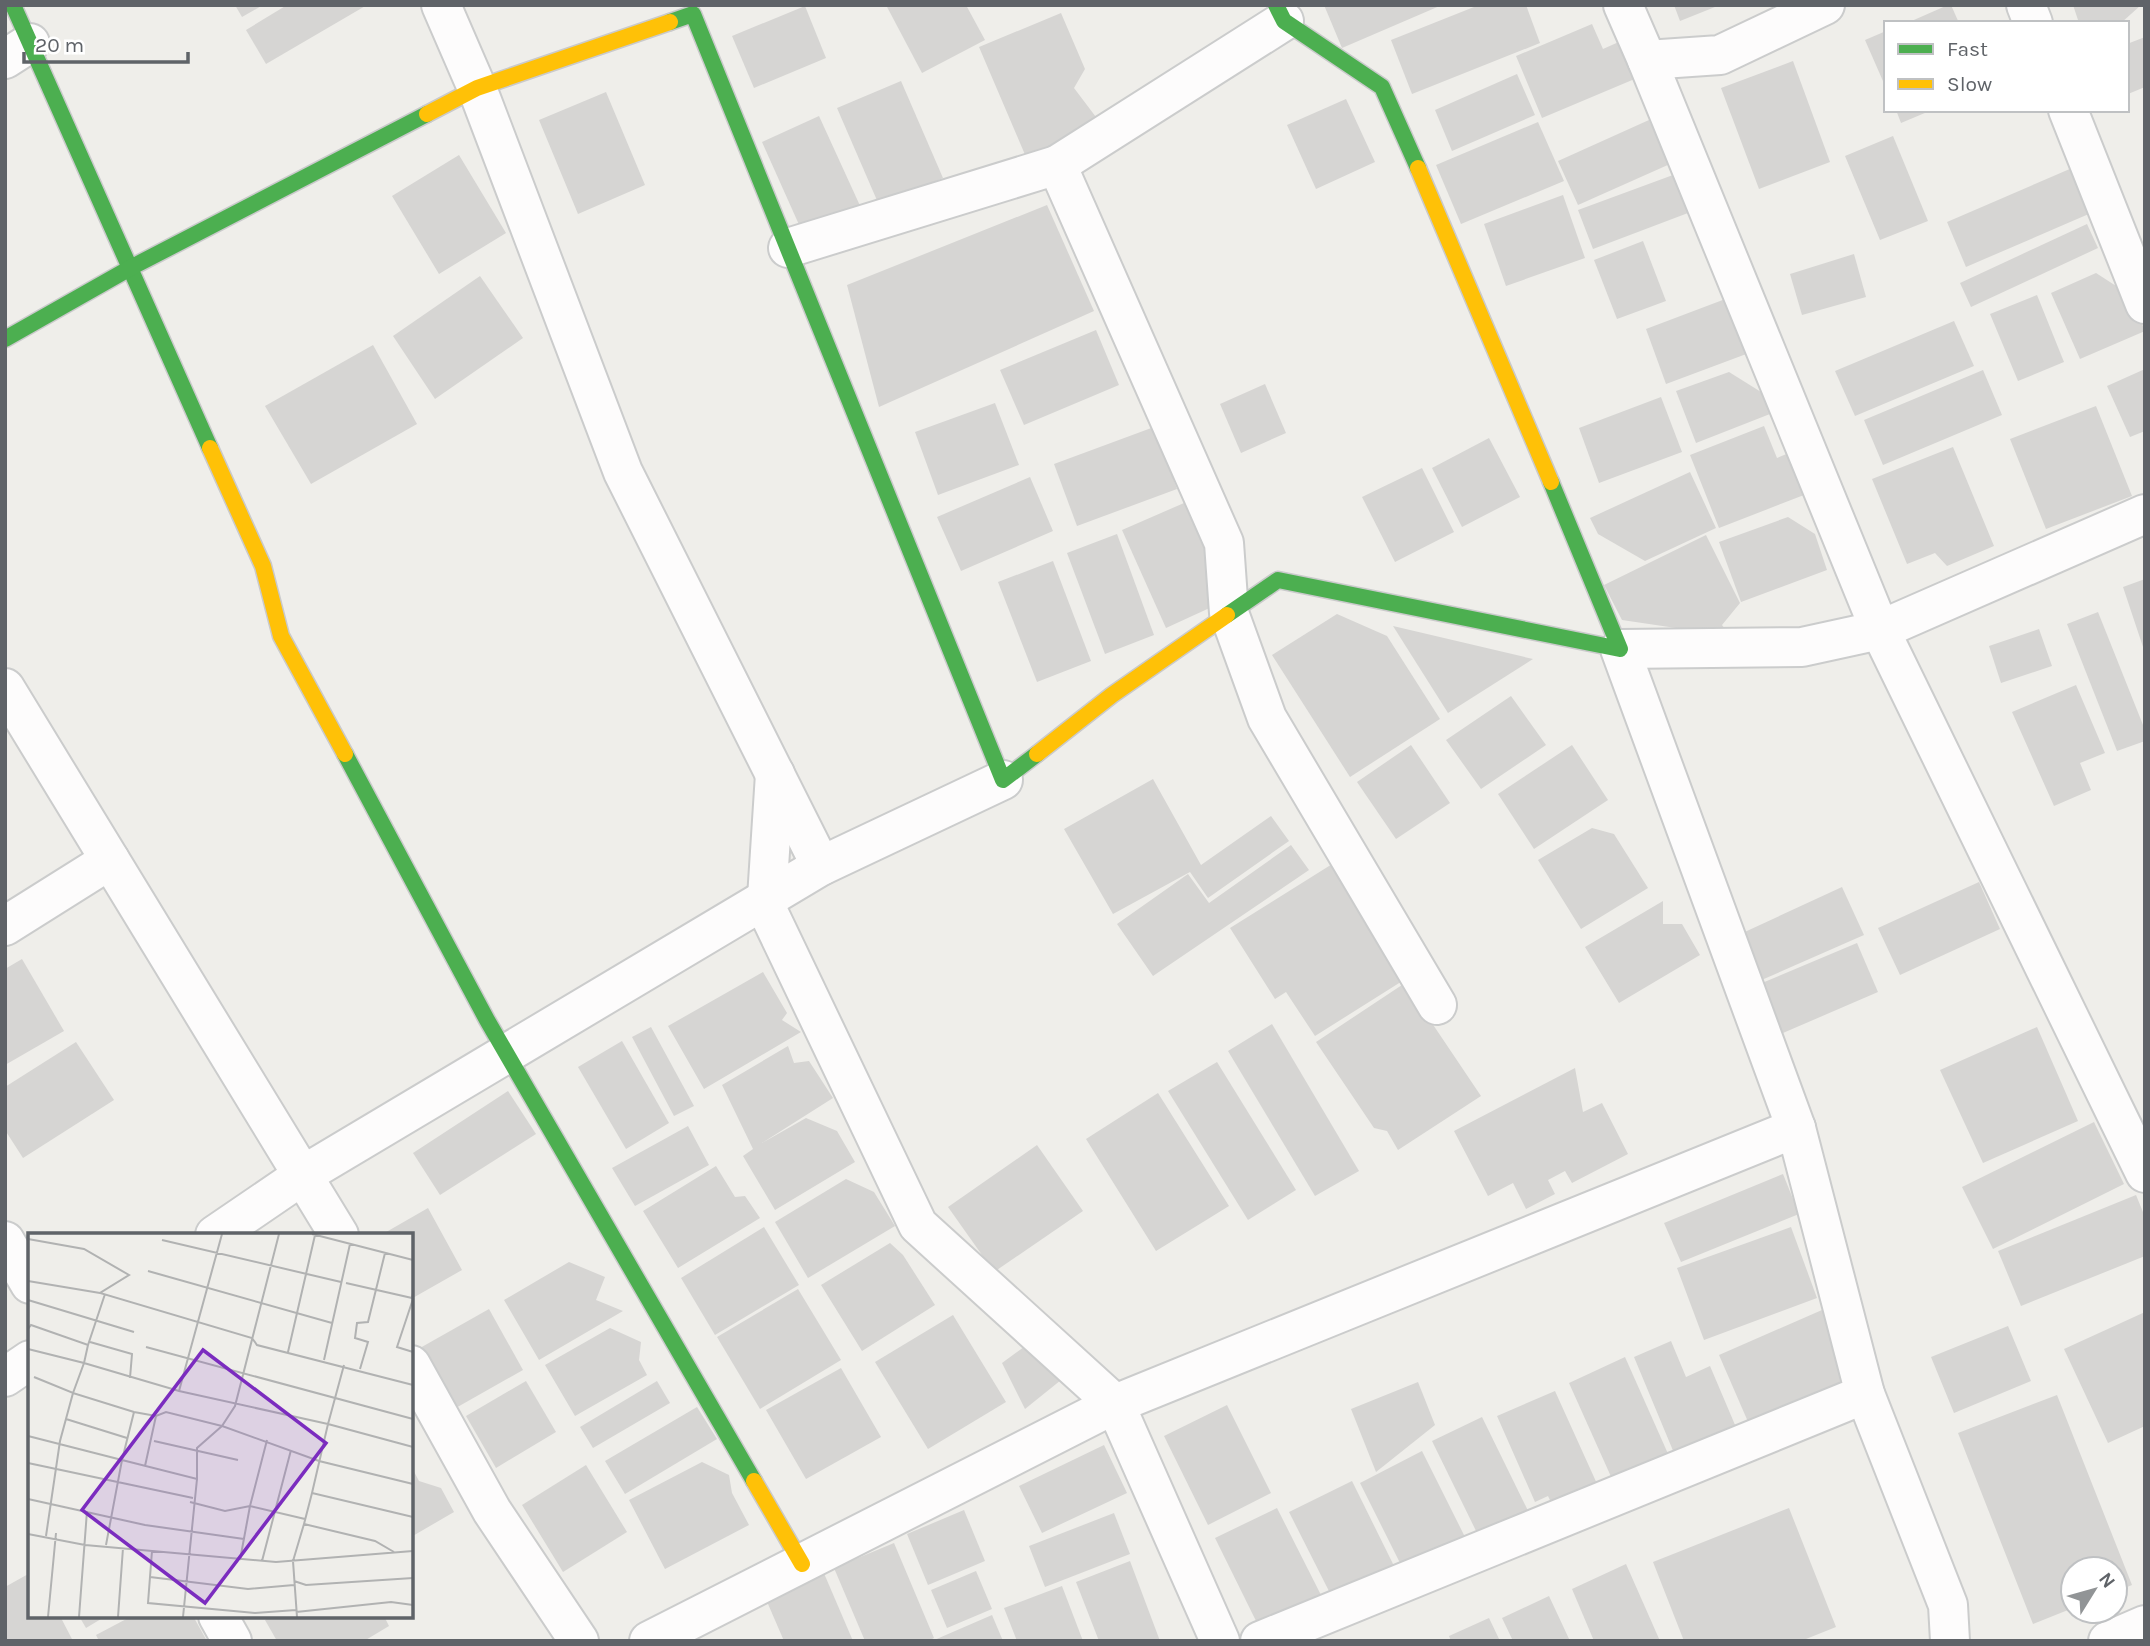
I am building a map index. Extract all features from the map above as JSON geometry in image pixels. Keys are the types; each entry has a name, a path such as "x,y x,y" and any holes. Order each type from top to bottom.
{"street":[{"path":"13,5 18,51 132,267 263,566 281,636 507,1054 803,1564"},
{"path":"441,5 477,88 623,472 821,866"},
{"path":"1623,5 1880,630 2145,1173"},
{"path":"1647,61 1720,55 1825,5"},
{"path":"5,339 132,267 477,88 699,8 788,248 1003,780"},
{"path":"788,248 1057,165 1280,13 1382,87 1448,234 1620,649 1796,1128 1865,1394 1948,1605 1950,1641"},
{"path":"2068,112 2145,304"},
{"path":"1057,165 1224,543 1229,613 1267,718 1437,1005"},
{"path":"218,1233 303,1175 821,866 1003,780 1112,695 1278,580 1620,649 1802,647 1880,630 2145,514"},
{"path":"5,688 338,1233"},
{"path":"775,774 767,898 763,901 918,1225 1115,1404 1220,1641"},
{"path":"5,926 110,860"},
{"path":"649,1641 1115,1404 1796,1128"},
{"path":"5,1241 28,1281"},
{"path":"5,1377 28,1361"},
{"path":"413,1369 492,1511 579,1641"},
{"path":"1260,1641 1865,1394"},
{"path":"219,1618 232,1641"},
{"path":"2108,1641 2145,1625"}],"building":[{"path":"235,5 263,5 242,17"},
{"path":"287,5 367,5 266,64 246,30"},
{"path":"886,5 966,5 985,40 922,73"},
{"path":"1324,5 1442,5 1342,48"},
{"path":"1479,5 1526,5 1540,43 1412,94 1391,40"},
{"path":"1674,5 1720,5 1680,21"},
{"path":"1951,5 1958,21 1912,21"},
{"path":"2073,5 2141,5 2123,21 2078,21"},
{"path":"805,6 826,58 754,88 732,36"},
{"path":"1061,13 1085,69 1074,88 1102,125 1026,157 979,47"},
{"path":"1592,24 1603,49 1621,41 1637,78 1542,118 1516,56"},
{"path":"1884,32 1884,83 1865,40"},
{"path":"2145,37 2145,87 2129,94 2129,43"},
{"path":"1793,61 1830,162 1759,189 1721,88"},
{"path":"1517,74 1535,115 1452,151 1435,110"},
{"path":"901,81 943,178 879,205 837,108"},
{"path":"606,92 645,185 578,214 539,120"},
{"path":"1346,99 1375,162 1316,189 1287,125"},
{"path":"1897,112 1927,112 1901,123"},
{"path":"819,116 867,221 809,247 762,142"},
{"path":"1649,120 1670,164 1578,205 1558,161"},
{"path":"1538,122 1564,181 1461,224 1436,165"},
{"path":"1893,136 1928,221 1880,240 1845,156"},
{"path":"459,155 506,233 439,274 392,196"},
{"path":"2079,165 2098,210 1966,267 1947,222"},
{"path":"1673,175 1688,213 1593,249 1578,210"},
{"path":"1563,195 1585,258 1506,286 1484,224"},
{"path":"1047,205 1094,311 879,407 847,285"},
{"path":"2087,224 2098,248 1971,307 1960,283"},
{"path":"1643,241 1666,301 1617,319 1594,260"},
{"path":"1854,254 1866,297 1802,315 1790,274"},
{"path":"2096,273 2130,295 2145,331 2080,359 2051,293"},
{"path":"480,276 523,338 435,399 393,336"},
{"path":"2037,295 2064,362 2018,381 1990,314"},
{"path":"1728,298 1749,353 1666,384 1646,329"},
{"path":"1954,321 1974,366 1855,416 1835,371"},
{"path":"1096,330 1119,385 1024,425 1000,370"},
{"path":"373,345 417,424 311,484 265,406"},
{"path":"2145,369 2145,431 2130,437 2107,386"},
{"path":"1983,370 2002,415 1883,465 1864,420"},
{"path":"1729,372 1761,392 1770,414 1696,443 1676,391"},
{"path":"1265,384 1286,433 1241,453 1220,404"},
{"path":"1661,397 1682,452 1599,483 1579,428"},
{"path":"995,403 1019,465 938,495 915,432"},
{"path":"2096,406 2132,496 2046,529 2010,439"},
{"path":"1764,426 1777,458 1801,448 1817,490 1719,528 1690,455"},
{"path":"1154,427 1177,489 1077,526 1054,464"},
{"path":"1489,438 1520,497 1462,527 1432,468"},
{"path":"1953,447 1994,546 1947,566 1935,553 1907,564 1872,479"},
{"path":"1422,468 1454,532 1395,562 1362,497"},
{"path":"1690,472 1716,528 1645,561 1598,534 1590,518"},
{"path":"1030,477 1053,531 961,571 937,517"},
{"path":"1184,503 1227,600 1166,628 1122,530"},
{"path":"1788,517 1815,534 1827,570 1741,602 1719,542"},
{"path":"1117,534 1154,635 1105,654 1067,553"},
{"path":"1706,535 1740,603 1722,625 1730,636 1622,620 1604,585"},
{"path":"1053,561 1091,661 1037,682 998,582"},
{"path":"2145,579 2145,650 2144,650 2123,587"},
{"path":"2098,612 2145,730 2145,741 2117,751 2067,624"},
{"path":"1337,614 1387,636 1440,719 1350,777 1272,655"},
{"path":"1393,626 1533,659 1448,713"},
{"path":"2039,629 2052,666 2001,683 1989,646"},
{"path":"2076,685 2105,753 2080,763 2091,790 2054,806 2012,712"},
{"path":"1511,696 1546,745 1481,789 1446,740"},
{"path":"1411,745 1450,803 1396,839 1357,782"},
{"path":"1572,745 1608,800 1534,849 1498,794"},
{"path":"1153,779 1201,865 1271,816 1289,841 1208,898 1190,872 1113,914 1064,829"},
{"path":"1592,828 1614,834 1648,888 1581,929 1538,860"},
{"path":"1291,845 1309,870 1153,976 1117,924 1188,874 1209,903"},
{"path":"1345,856 1423,968 1315,1036 1286,992 1275,999 1230,928"},
{"path":"1979,882 2000,929 1900,975 1878,928"},
{"path":"1842,887 1864,935 1757,982 1736,936"},
{"path":"1663,901 1663,924 1682,924 1700,955 1619,1003 1585,947"},
{"path":"1857,943 1878,992 1783,1033 1762,983"},
{"path":"22,959 64,1031 5,1065 5,969"},
{"path":"763,972 787,1013 782,1020 801,1032 704,1089 668,1026"},
{"path":"1405,983 1481,1096 1398,1150 1387,1131 1374,1128 1316,1042"},
{"path":"1272,1024 1359,1171 1315,1196 1228,1051"},
{"path":"651,1027 694,1106 674,1116 632,1037"},
{"path":"2037,1027 2078,1121 1983,1163 1940,1070"},
{"path":"622,1041 669,1123 626,1149 578,1067"},
{"path":"76,1042 114,1100 23,1158 5,1130 5,1087"},
{"path":"788,1046 794,1063 809,1061 833,1098 762,1143 806,1118 837,1131 855,1162 775,1210 743,1156 753,1149 722,1085"},
{"path":"1217,1062 1296,1190 1248,1220 1168,1091"},
{"path":"1575,1068 1583,1112 1602,1103 1628,1154 1572,1183 1565,1171 1548,1180 1555,1194 1526,1209 1513,1183 1488,1196 1454,1131"},
{"path":"508,1091 536,1134 440,1195 413,1153"},
{"path":"1158,1093 1229,1206 1156,1251 1086,1139"},
{"path":"2094,1122 2124,1184 1993,1249 1962,1187"},
{"path":"688,1126 709,1165 635,1206 612,1168"},
{"path":"1037,1145 1083,1211 994,1272 948,1207"},
{"path":"716,1166 735,1197 745,1196 760,1218 678,1268 643,1211"},
{"path":"1783,1174 1799,1214 1681,1262 1664,1223"},
{"path":"846,1179 874,1192 895,1226 808,1278 775,1222"},
{"path":"2136,1195 2145,1217 2145,1256 2021,1306 1998,1251"},
{"path":"428,1208 462,1270 413,1298 413,1233 384,1233"},
{"path":"764,1227 799,1285 715,1335 681,1278"},
{"path":"1791,1227 1817,1298 1704,1340 1677,1268"},
{"path":"890,1243 903,1255 935,1305 862,1351 821,1285"},
{"path":"569,1262 605,1277 596,1300 623,1311 539,1360 504,1300"},
{"path":"798,1289 841,1360 760,1409 717,1337"},
{"path":"489,1309 523,1370 454,1409 420,1348"},
{"path":"1822,1310 1855,1386 1752,1431 1719,1355"},
{"path":"2145,1312 2145,1426 2108,1443 2064,1349"},
{"path":"953,1315 1006,1402 928,1449 875,1362"},
{"path":"2008,1326 2031,1381 1954,1413 1931,1357"},
{"path":"610,1328 641,1342 639,1360 647,1375 575,1416 545,1365"},
{"path":"1046,1331 1071,1372 1025,1409 1002,1363"},
{"path":"1671,1341 1686,1377 1710,1366 1741,1439 1679,1465 1634,1357"},
{"path":"1625,1357 1673,1465 1617,1490 1569,1383"},
{"path":"841,1368 881,1437 806,1479 766,1410"},
{"path":"526,1381 556,1432 496,1468 466,1416"},
{"path":"657,1381 670,1403 593,1448 580,1427"},
{"path":"1418,1382 1435,1425 1376,1472 1351,1409"},
{"path":"1555,1391 1603,1497 1558,1517 1548,1496 1535,1502 1497,1416"},
{"path":"2057,1395 2120,1555 2059,1555 2059,1614 2033,1624 1958,1433"},
{"path":"1227,1405 1271,1493 1208,1525 1164,1436"},
{"path":"697,1407 717,1439 625,1494 605,1461"},
{"path":"1482,1417 1534,1523 1479,1537 1432,1441"},
{"path":"1104,1445 1127,1493 1042,1533 1019,1486"},
{"path":"1422,1451 1467,1541 1404,1571 1360,1483"},
{"path":"702,1462 729,1475 732,1493 749,1525 665,1569 629,1500"},
{"path":"586,1465 627,1532 563,1572 522,1505"},
{"path":"413,1470 419,1481 441,1488 454,1512 413,1536"},
{"path":"1352,1481 1396,1570 1334,1601 1289,1512"},
{"path":"1277,1508 1322,1597 1259,1627 1215,1538"},
{"path":"1789,1508 1836,1627 1801,1641 1684,1641 1653,1562"},
{"path":"964,1510 985,1561 928,1585 907,1534"},
{"path":"1114,1513 1130,1554 1045,1587 1029,1546"},
{"path":"894,1543 934,1638 928,1641 865,1641 834,1568"},
{"path":"1130,1561 1160,1641 1099,1641 1076,1582"},
{"path":"1626,1564 1660,1641 1594,1641 1572,1589"},
{"path":"823,1571 853,1641 784,1641 765,1597"},
{"path":"976,1571 992,1609 947,1628 931,1590"},
{"path":"28,1574 28,1618 61,1618 73,1641 5,1641 5,1587"},
{"path":"1062,1586 1083,1641 1017,1641 1004,1608"},
{"path":"1549,1596 1570,1641 1513,1641 1502,1618"},
{"path":"992,1615 1003,1641 932,1641"},
{"path":"80,1618 103,1618 86,1628"},
{"path":"128,1618 194,1618 207,1641 99,1641 96,1635"},
{"path":"385,1618 389,1626 364,1641 277,1641 265,1620"},
{"path":"1489,1618 1500,1641 1451,1641 1449,1636"}],"traffic: fast":[{"path":"13,5 210,448"},
{"path":"1276,5 1284,21 1382,87 1418,168"},
{"path":"670,22 693,14 1003,780 1037,754"},
{"path":"5,339 132,267 427,114"},
{"path":"1227,615 1278,580 1620,649 1551,482"},
{"path":"345,754 487,1020 754,1481"}],"traffic: slow":[{"path":"427,114 477,88 670,22"},
{"path":"1418,168 1551,482"},
{"path":"210,448 263,566 281,636 345,754"},
{"path":"1037,754 1112,695 1227,615"},
{"path":"754,1481 802,1564"}]}
